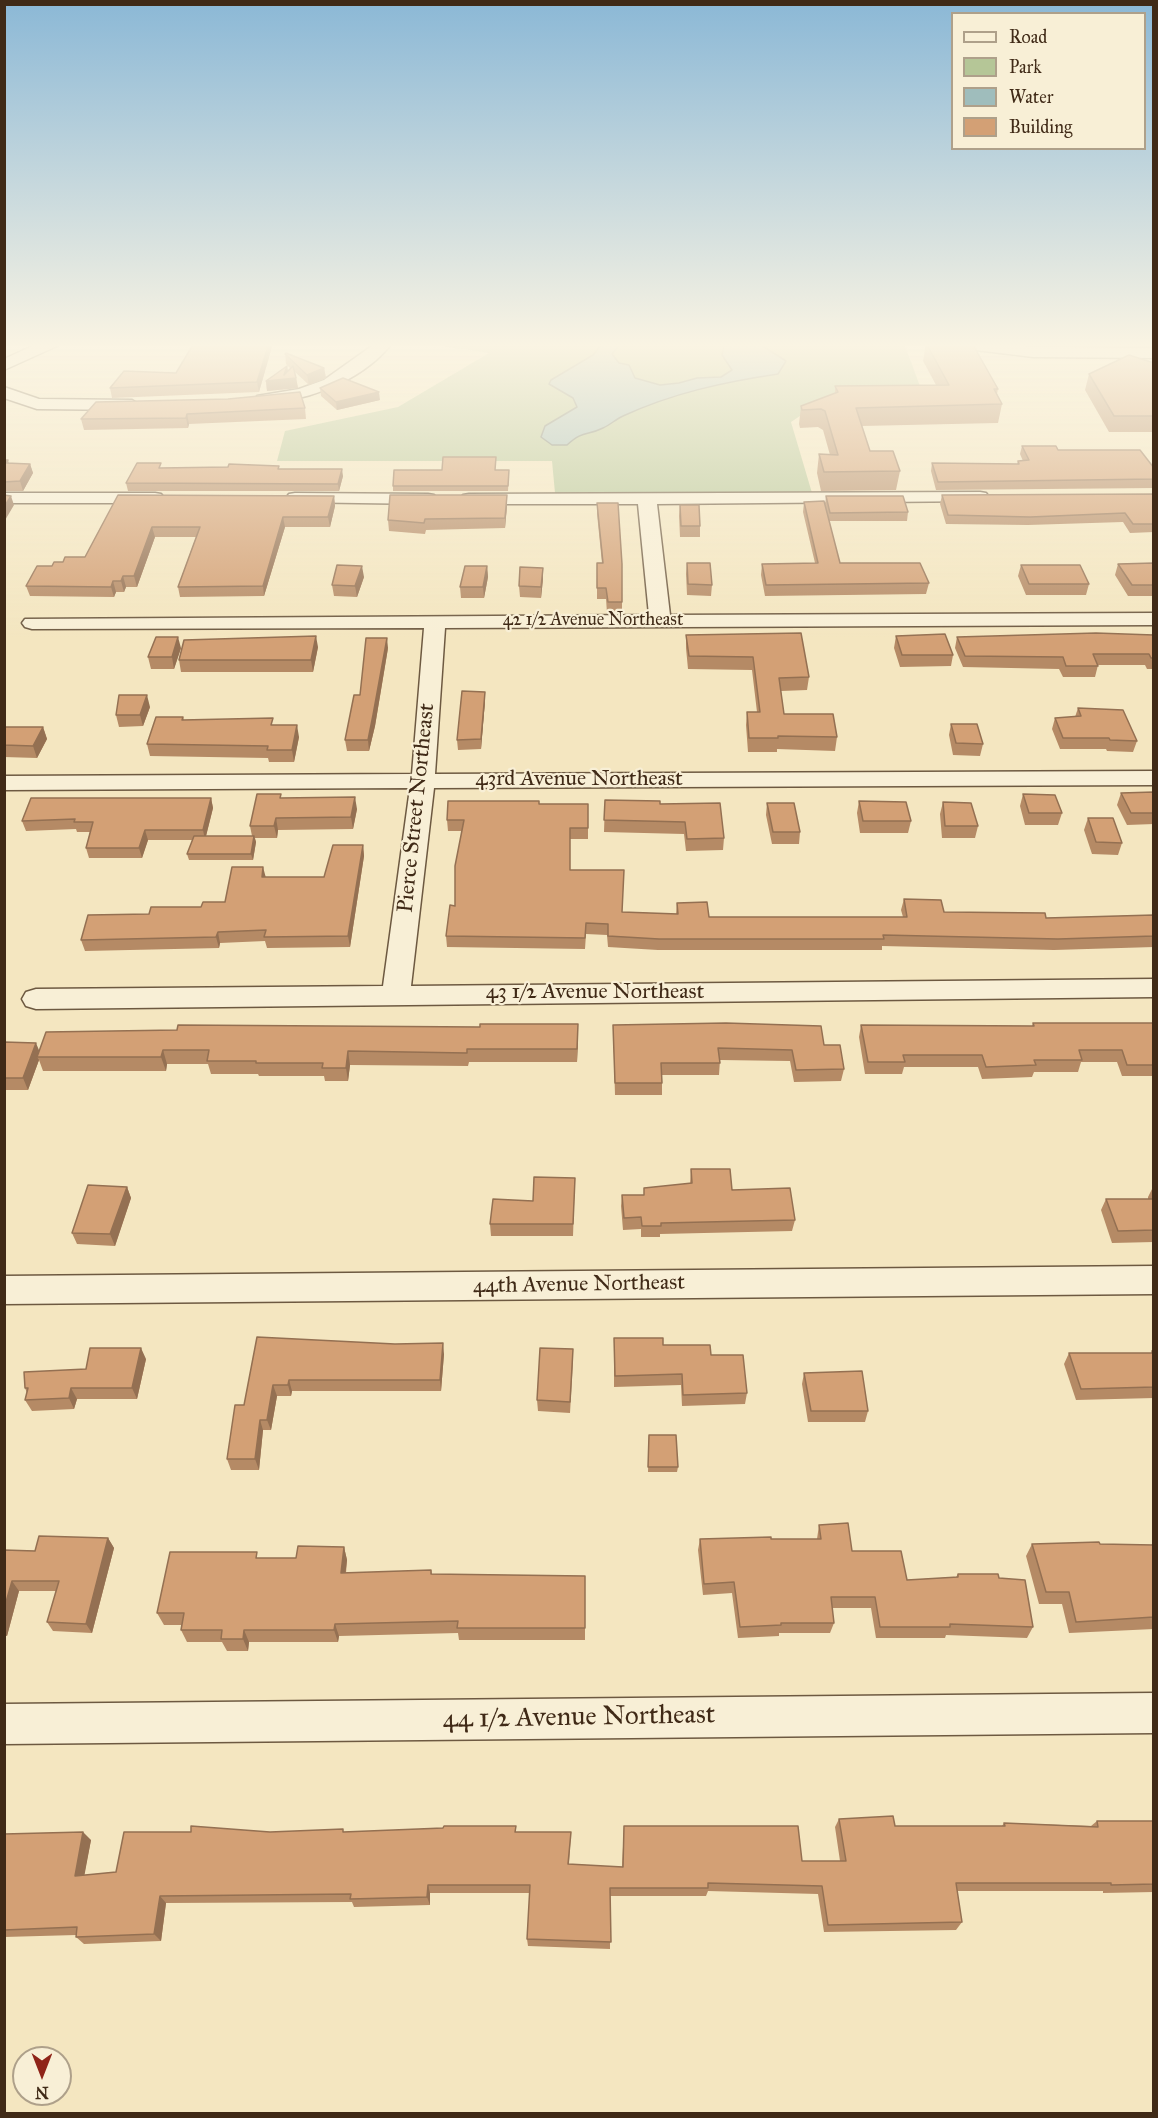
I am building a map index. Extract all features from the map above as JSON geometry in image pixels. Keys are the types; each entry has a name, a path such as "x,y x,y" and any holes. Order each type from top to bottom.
{"street":[{"path":"278,498 647,499 1001,496"},
{"path":"4,498 171,498"},
{"path":"647,499 660,621"},
{"name":"42 1/2 Avenue Northeast","path":"32,623 1154,619"},
{"name":"Pierce Street Northeast","path":"396,994 423,781 435,621"},
{"name":"43rd Avenue Northeast","path":"4,783 1154,778"},
{"name":"43 1/2 Avenue Northeast","path":"36,999 1154,988"},
{"name":"44th Avenue Northeast","path":"4,1290 1154,1280"},
{"name":"44 1/2 Avenue Northeast","path":"4,1724 1154,1713"}],"green space":[{"path":"282,442 797,442 812,493 555,493 552,461 277,461"}],"water":[{"path":"548,442 571,442 567,445 552,445"}],"building":[{"path":"834,442 867,442 870,451 893,451 900,471 824,472 819,454 838,455"},
{"path":"1022,446 1056,446 1058,450 1140,450 1154,468 1154,479 938,482 932,463 1019,464 1018,461 1029,460"},
{"path":"443,457 496,457 495,470 509,470 508,486 393,486 394,470 442,470"},
{"path":"4,460 8,460 6,463 30,464 20,481 4,482"},
{"path":"137,463 161,463 159,468 228,467 229,464 279,466 278,469 342,469 338,484 126,483"},
{"path":"1154,494 1154,524 1133,524 1125,513 1030,517 948,515 942,495"},
{"path":"4,495 11,496 4,507"},
{"path":"118,495 334,496 328,517 283,517 263,586 178,587 200,527 152,527 134,576 123,576 121,581 113,581 111,587 26,586 37,566 52,566 54,562 63,562 65,557 85,557"},
{"path":"390,495 507,495 505,518 425,519 424,523 388,520"},
{"path":"826,496 903,496 908,512 830,513"},
{"path":"824,501 840,563 920,563 929,583 766,585 762,564 818,563 804,502"},
{"path":"597,503 618,503 622,602 608,602 606,588 597,588 597,563 603,563"},
{"path":"680,505 699,505 700,526 681,526"},
{"path":"687,563 710,563 712,585 688,584"},
{"path":"1154,563 1154,585 1132,585 1118,564"},
{"path":"337,565 362,566 355,586 332,585"},
{"path":"1021,565 1080,565 1089,584 1029,584"},
{"path":"465,566 487,566 483,587 460,587"},
{"path":"520,567 543,568 541,587 519,586"},
{"path":"801,633 809,677 779,678 784,714 833,714 837,737 749,738 747,712 760,712 753,657 689,656 686,635"},
{"path":"1096,633 1154,635 1154,658 1151,658 1149,654 1093,654 1098,666 1066,666 1063,657 965,656 957,637"},
{"path":"945,634 953,655 902,655 896,636"},
{"path":"316,636 311,660 179,660 184,640"},
{"path":"156,637 178,637 172,657 148,657"},
{"path":"366,638 387,638 368,740 345,740 354,695 360,695"},
{"path":"462,691 485,692 481,739 457,740"},
{"path":"119,695 147,695 140,715 116,715"},
{"path":"1078,708 1123,710 1137,741 1110,740 1109,738 1063,738 1055,718 1081,716"},
{"path":"156,717 183,717 182,720 273,718 271,725 297,725 292,750 267,750 268,746 147,744"},
{"path":"951,724 977,724 983,744 956,743"},
{"path":"4,727 43,727 33,746 4,745"},
{"path":"1154,792 1154,813 1131,813 1121,793"},
{"path":"257,794 281,794 280,798 355,797 351,817 276,818 274,826 250,826"},
{"path":"1023,794 1055,795 1062,813 1029,813"},
{"path":"31,798 211,798 203,830 145,830 139,848 86,848 93,822 74,822 75,819 22,821"},
{"path":"605,800 660,801 660,804 720,803 724,838 687,839 685,822 604,820"},
{"path":"448,801 539,801 539,804 588,804 588,828 570,828 570,870 624,870 622,912 678,914 677,903 707,902 709,917 907,917 904,899 941,900 944,912 1045,913 1046,918 1154,915 1154,936 1058,939 883,935 884,939 659,939 608,936 608,924 586,923 585,938 446,936 450,905 455,906 455,866 464,820 447,820"},
{"path":"859,801 906,802 911,821 863,821"},
{"path":"943,802 971,803 978,826 945,826"},
{"path":"767,803 794,803 800,832 773,832"},
{"path":"1088,818 1113,818 1122,843 1096,842"},
{"path":"194,836 254,836 251,854 187,854"},
{"path":"333,845 363,845 348,936 264,937 266,930 218,932 216,937 81,940 88,915 149,914 151,907 201,907 203,902 225,902 232,867 263,867 262,877 324,877"},
{"path":"726,1023 821,1026 824,1045 840,1045 844,1069 796,1070 792,1050 718,1048 720,1063 661,1063 662,1083 615,1083 613,1025"},
{"path":"1033,1023 1154,1023 1154,1065 1127,1065 1122,1050 1079,1050 1082,1060 1034,1060 1036,1065 986,1067 982,1055 903,1055 905,1062 868,1062 861,1025 1034,1026"},
{"path":"480,1024 578,1024 577,1049 467,1049 467,1053 348,1051 346,1068 322,1068 323,1063 207,1061 209,1050 163,1050 161,1057 37,1057 46,1032 177,1030 178,1025 480,1027"},
{"path":"4,1042 36,1043 23,1078 4,1078"},
{"path":"691,1169 730,1169 732,1190 790,1188 795,1220 661,1223 661,1226 642,1226 641,1217 624,1218 622,1195 644,1195 644,1188 692,1183"},
{"path":"534,1177 575,1178 573,1224 490,1224 493,1199 533,1201"},
{"path":"88,1185 127,1187 110,1234 72,1233"},
{"path":"1106,1199 1154,1199 1154,1230 1118,1231"},
{"path":"257,1337 395,1344 443,1343 440,1380 289,1380 288,1385 273,1385 267,1420 260,1420 255,1459 227,1459 235,1405 244,1405"},
{"path":"614,1338 663,1338 663,1345 710,1345 711,1355 743,1355 747,1393 683,1395 682,1374 615,1376"},
{"path":"90,1348 141,1348 132,1388 71,1388 69,1398 25,1400 28,1388 25,1388 24,1372 86,1369"},
{"path":"540,1348 573,1349 570,1402 537,1400"},
{"path":"1154,1351 1154,1387 1081,1389 1069,1353 1153,1353"},
{"path":"862,1371 868,1411 811,1411 804,1373"},
{"path":"649,1435 676,1435 678,1467 648,1467"},
{"path":"848,1523 852,1551 901,1551 907,1580 958,1577 958,1574 998,1574 999,1578 1025,1580 1033,1627 950,1624 950,1627 880,1627 875,1597 831,1597 834,1623 781,1623 781,1625 740,1627 734,1582 704,1584 700,1539 771,1537 771,1539 821,1539 819,1525"},
{"path":"39,1536 108,1538 86,1624 47,1622 59,1581 12,1581 4,1609 4,1550 35,1551"},
{"path":"1099,1542 1100,1544 1154,1545 1154,1617 1076,1622 1069,1592 1046,1592 1032,1544"},
{"path":"298,1546 344,1547 341,1573 431,1570 431,1574 585,1576 585,1628 457,1628 458,1621 335,1624 334,1630 244,1630 243,1639 221,1639 222,1630 181,1630 184,1613 157,1613 170,1552 257,1552 256,1558 296,1558"},
{"path":"893,1816 895,1826 1005,1826 1004,1823 1098,1827 1097,1821 1154,1821 1154,1884 956,1883 962,1922 828,1925 822,1886 708,1883 708,1888 610,1888 611,1942 527,1939 530,1885 428,1885 427,1897 350,1899 351,1894 160,1896 154,1934 76,1937 77,1927 4,1930 4,1834 83,1832 75,1876 116,1872 124,1832 191,1832 191,1826 270,1832 343,1829 343,1832 443,1828 444,1826 516,1826 515,1832 571,1832 568,1864 623,1867 624,1826 798,1826 802,1861 846,1861 839,1819"}]}
